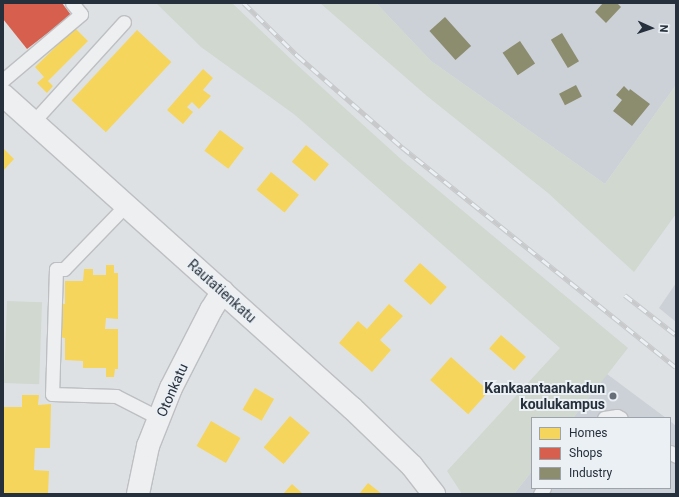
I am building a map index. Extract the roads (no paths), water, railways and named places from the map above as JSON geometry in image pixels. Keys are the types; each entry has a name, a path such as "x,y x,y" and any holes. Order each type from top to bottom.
{"street":[{"name":"Rautatienkatu","path":"3,95 352,408 412,466 434,494"},
{"name":"Otonkatu","path":"138,494 148,446 171,388 211,310 223,292"}],"lane":[{"path":"3,80 81,14 72,3"},
{"path":"34,122 124,22"},
{"path":"126,205 64,269 56,269 52,394 116,396 159,418"}],"railway":[{"path":"244,3 298,56 402,147 676,367"},
{"path":"625,295 676,335"}],"place":[{"name":"Kankaantaankadun koulukampus","path":"613,396"}]}
